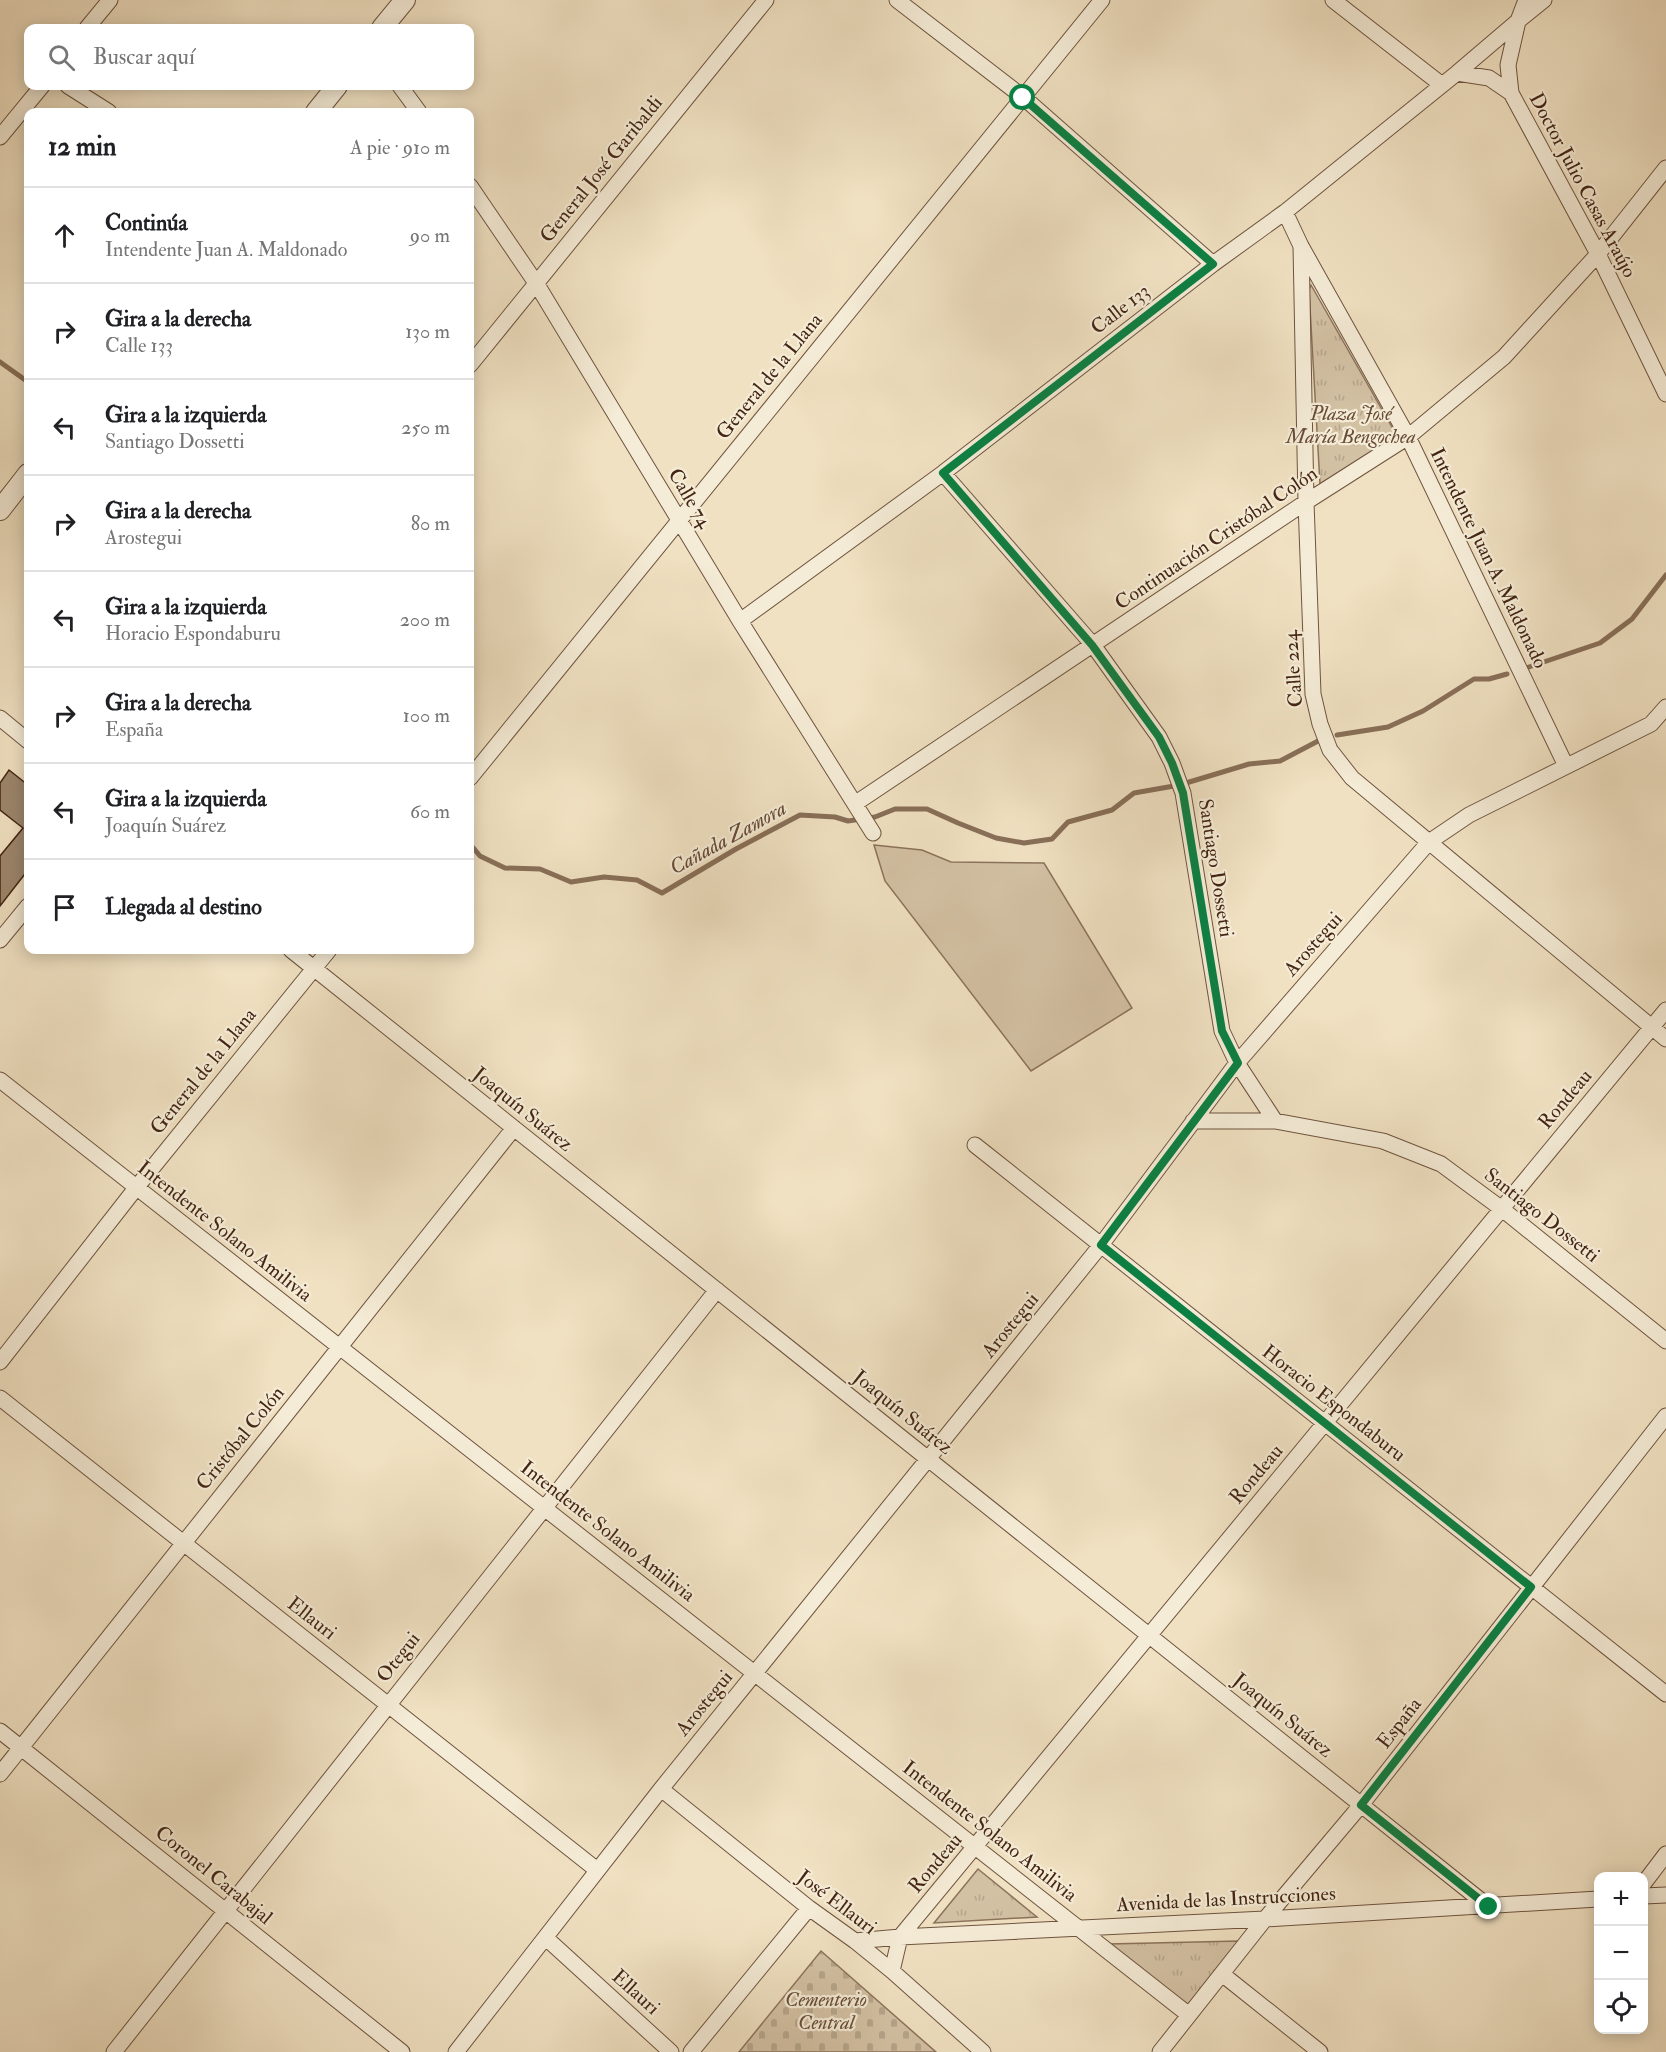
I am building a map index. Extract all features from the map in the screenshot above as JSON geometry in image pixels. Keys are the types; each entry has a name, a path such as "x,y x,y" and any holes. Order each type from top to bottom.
{"street":[{"path":"90,24 110,0"},
{"path":"385,24 405,0"},
{"name":"General José Garibaldi","path":"474,360 766,0"},
{"path":"897,0 1023,98 1213,264"},
{"name":"General de la Llana","path":"474,773 1102,0"},
{"path":"1333,0 1442,85"},
{"name":"Calle 133","path":"1518,21 1526,0"},
{"name":"Calle 133","path":"740,621 943,473 1213,264 1285,212 1457,74 1544,0"},
{"name":"Doctor Julio Casas Araújo","path":"1518,21 1508,65 1511,93 1598,254 1666,394"},
{"name":"Doctor Julio Casas Araújo","path":"1457,74 1489,78 1511,93"},
{"path":"0,137 6,118 38,90"},
{"path":"74,90 104,108"},
{"path":"319,108 334,90"},
{"path":"403,90 416,108"},
{"name":"Continuación Cristóbal Colón","path":"864,817 1092,645 1408,437 1504,357 1598,254 1666,168"},
{"name":"Calle 74","path":"474,192 536,283 740,621 864,817"},
{"name":"Intendente Juan A. Maldonado","path":"1285,212 1301,246 1408,437 1566,766"},
{"name":"Calle 224","path":"1301,246 1306,502 1313,694 1320,724 1330,750 1352,778 1666,1039"},
{"name":"Santiago Dossetti","path":"943,473 1092,645 1159,737 1183,793 1222,1031 1238,1063 1275,1121"},
{"path":"0,510 24,479"},
{"name":"Arostegui","path":"456,2052 597,1870 1101,1245 1238,1063 1429,842 1469,815 1651,724 1666,707"},
{"path":"0,718 24,738"},
{"path":"0,940 24,911"},
{"name":"Joaquín Suárez","path":"296,954 1489,1907"},
{"name":"General de la Llana","path":"0,1362 136,1188 325,954"},
{"name":"Rondeau","path":"892,1971 900,1937 1666,1010"},
{"name":"Intendente Solano Amilivia","path":"0,1080 1189,2015"},
{"name":"Santiago Dossetti","path":"1193,1121 1275,1121 1383,1141 1441,1164 1502,1209 1666,1341"},
{"name":"Cristóbal Colón","path":"0,1774 514,1128"},
{"name":"Horacio Espondaburu","path":"975,1145 1666,1694"},
{"name":"Otegui","path":"114,2052 717,1290"},
{"name":"Ellauri","path":"0,1398 597,1870"},
{"name":"España","path":"1160,2052 1265,1919 1361,1805 1666,1416"},
{"name":"Coronel Carabajal","path":"0,1731 402,2052"},
{"name":"José Ellauri","path":"662,1789 809,1908 892,1971 983,2052"},
{"path":"1648,1878 1666,1854"},
{"path":"1648,1896 1666,1895"},
{"name":"Avenida de las Instrucciones","path":"855,1941 1594,1899"},
{"path":"691,2052 809,1908"},
{"name":"Ellauri","path":"546,1938 671,2052"},
{"path":"1222,1974 1320,2052"}],"green space":[{"name":"Plaza José María Bengochea","path":"1311,285 1397,436 1320,484 1309,290"},
{"path":"874,845 922,850 951,862 1044,863 1132,1008 1031,1071 885,881"},
{"path":"978,1869 1037,1917 934,1923"},
{"path":"1239,1941 1188,2008 1109,1944"},
{"name":"Cementerio Central","path":"821,1951 936,2052 739,2052"}],"building":[{"path":"9,770 24,782 24,875 0,906 0,856 23,828 0,810 0,783"}],"waterway":[{"name":"Cañada Zamora","path":"0,362 24,379"},
{"name":"Cañada Zamora","path":"1526,668 1600,643 1632,619 1666,575"},
{"name":"Cañada Zamora","path":"1337,735 1388,727 1423,711 1474,679 1489,679 1507,674"},
{"name":"Cañada Zamora","path":"1186,783 1249,764 1280,761 1320,740"},
{"name":"Cañada Zamora","path":"474,849 480,856 505,868 540,869 571,882 604,877 637,880 662,893 736,849 800,815 835,817 848,821 875,817 895,809 927,809 996,838 1024,843 1052,839 1068,822 1112,810 1134,793 1174,786"}],"route":[{"path":"1023,98 1213,264 943,473 1092,645 1159,737 1183,793 1222,1031 1238,1063 1101,1245 1531,1587 1361,1805 1489,1907"}]}
